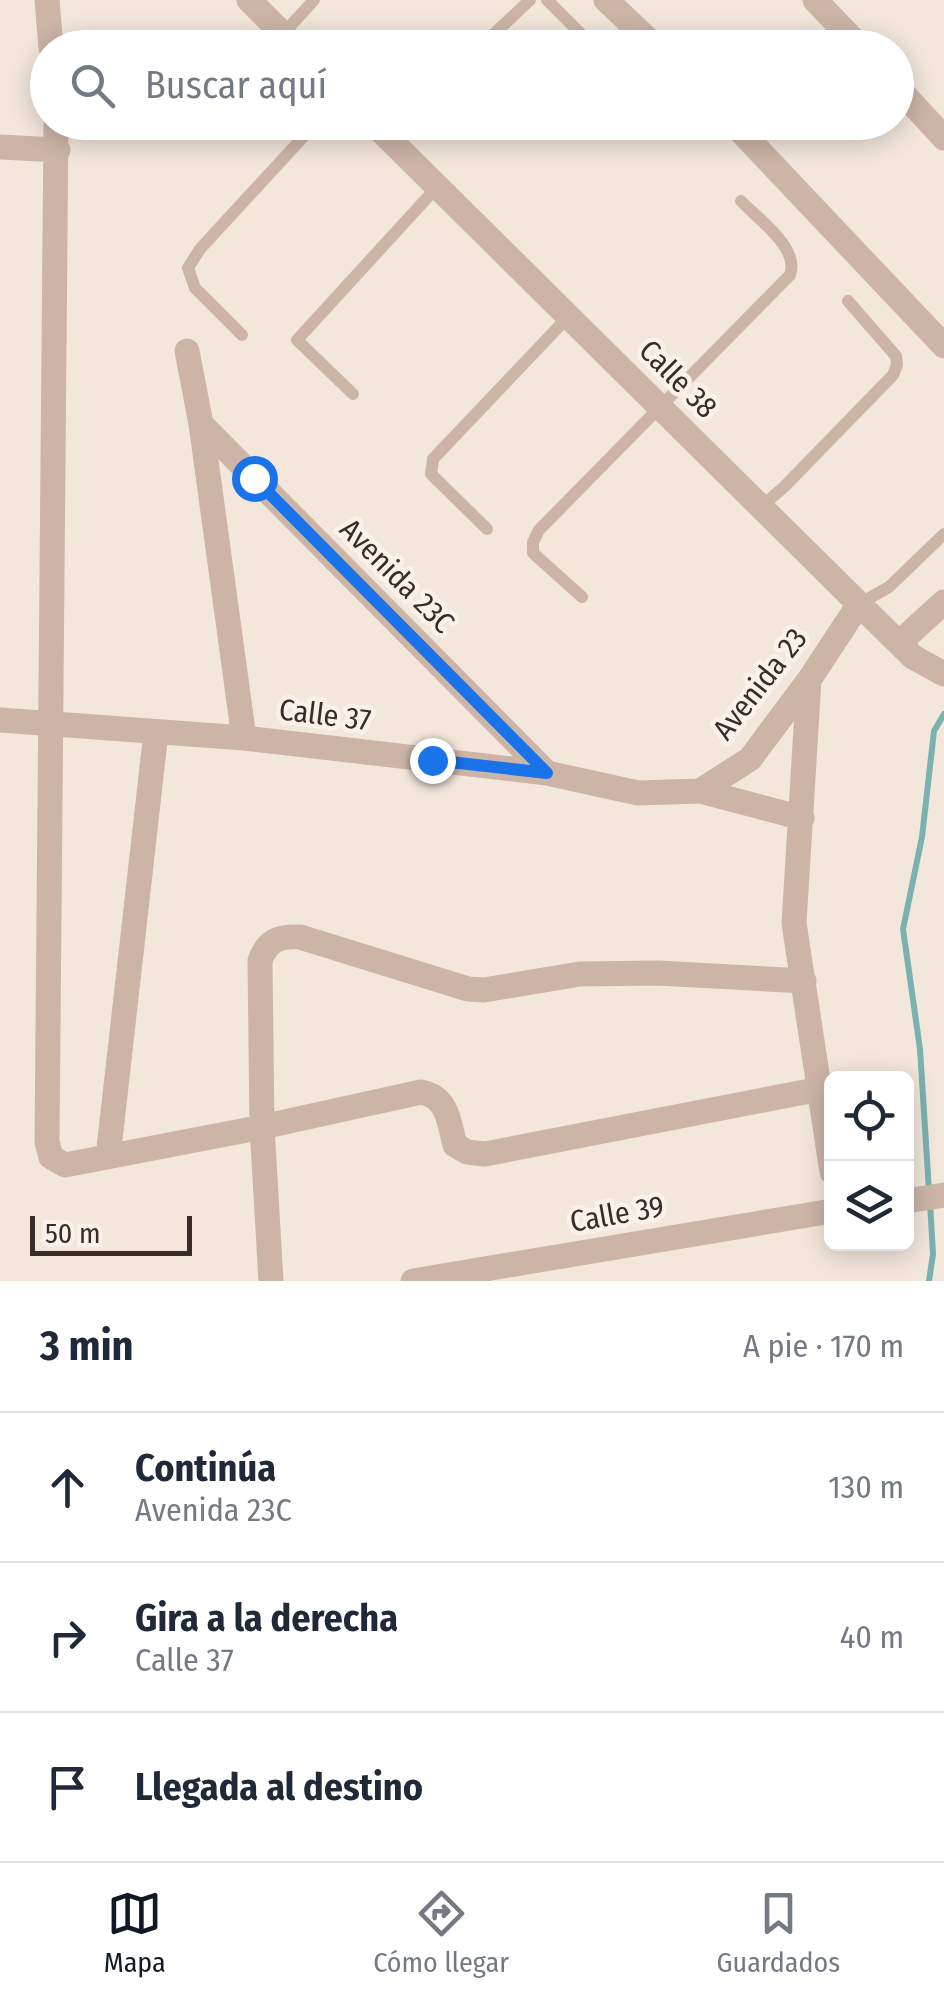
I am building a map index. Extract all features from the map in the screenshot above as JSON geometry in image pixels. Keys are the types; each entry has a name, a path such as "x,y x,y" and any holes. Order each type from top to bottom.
{"street":[{"path":"47,0 50,30"},
{"path":"249,0 280,30"},
{"path":"606,0 638,30"},
{"path":"815,0 844,30"},
{"path":"914,106 944,138"},
{"path":"57,140 47,1142 51,1156 66,1165 262,1128 421,1092 434,1094 443,1102 456,1146 485,1154 820,1089"},
{"name":"Calle 38","path":"399,140 437,186 760,507 913,656 944,674"},
{"path":"749,140 944,346"},
{"path":"0,147 58,150"},
{"path":"187,351 201,424 244,738"},
{"name":"Avenida 23C","path":"201,424 547,773"},
{"path":"899,643 944,602"},
{"name":"Avenida 23","path":"700,791 750,759 810,680 859,604"},
{"path":"810,680 794,923 830,1161"},
{"name":"Calle 37","path":"0,720 244,738 547,773 638,793 700,791"},
{"path":"108,1157 156,732"},
{"path":"700,791 802,818"},
{"path":"271,1281 262,1128 260,962 264,949 283,936 300,937 468,989 484,990 580,974 658,973 804,981"},
{"path":"914,1200 944,1195"},
{"name":"Calle 39","path":"413,1281 824,1212"}],"lane":[{"path":"296,30 314,0"},
{"path":"498,30 530,0"},
{"path":"547,0 577,30"},
{"path":"242,335 195,288 188,268 200,249 300,140"},
{"path":"353,394 297,340 437,186"},
{"path":"582,597 533,553 539,530 790,274 791,254 741,201"},
{"path":"760,507 892,376 897,365 896,356 848,301"},
{"path":"487,529 431,474 433,459 568,316"},
{"path":"859,604 889,587 944,534"}],"waterway":[{"path":"929,1191 920,1049 903,929 922,837 934,731 944,714"},
{"path":"929,1281 933,1254 930,1203"}],"route":[{"path":"254,478 547,773 432,760"}]}
